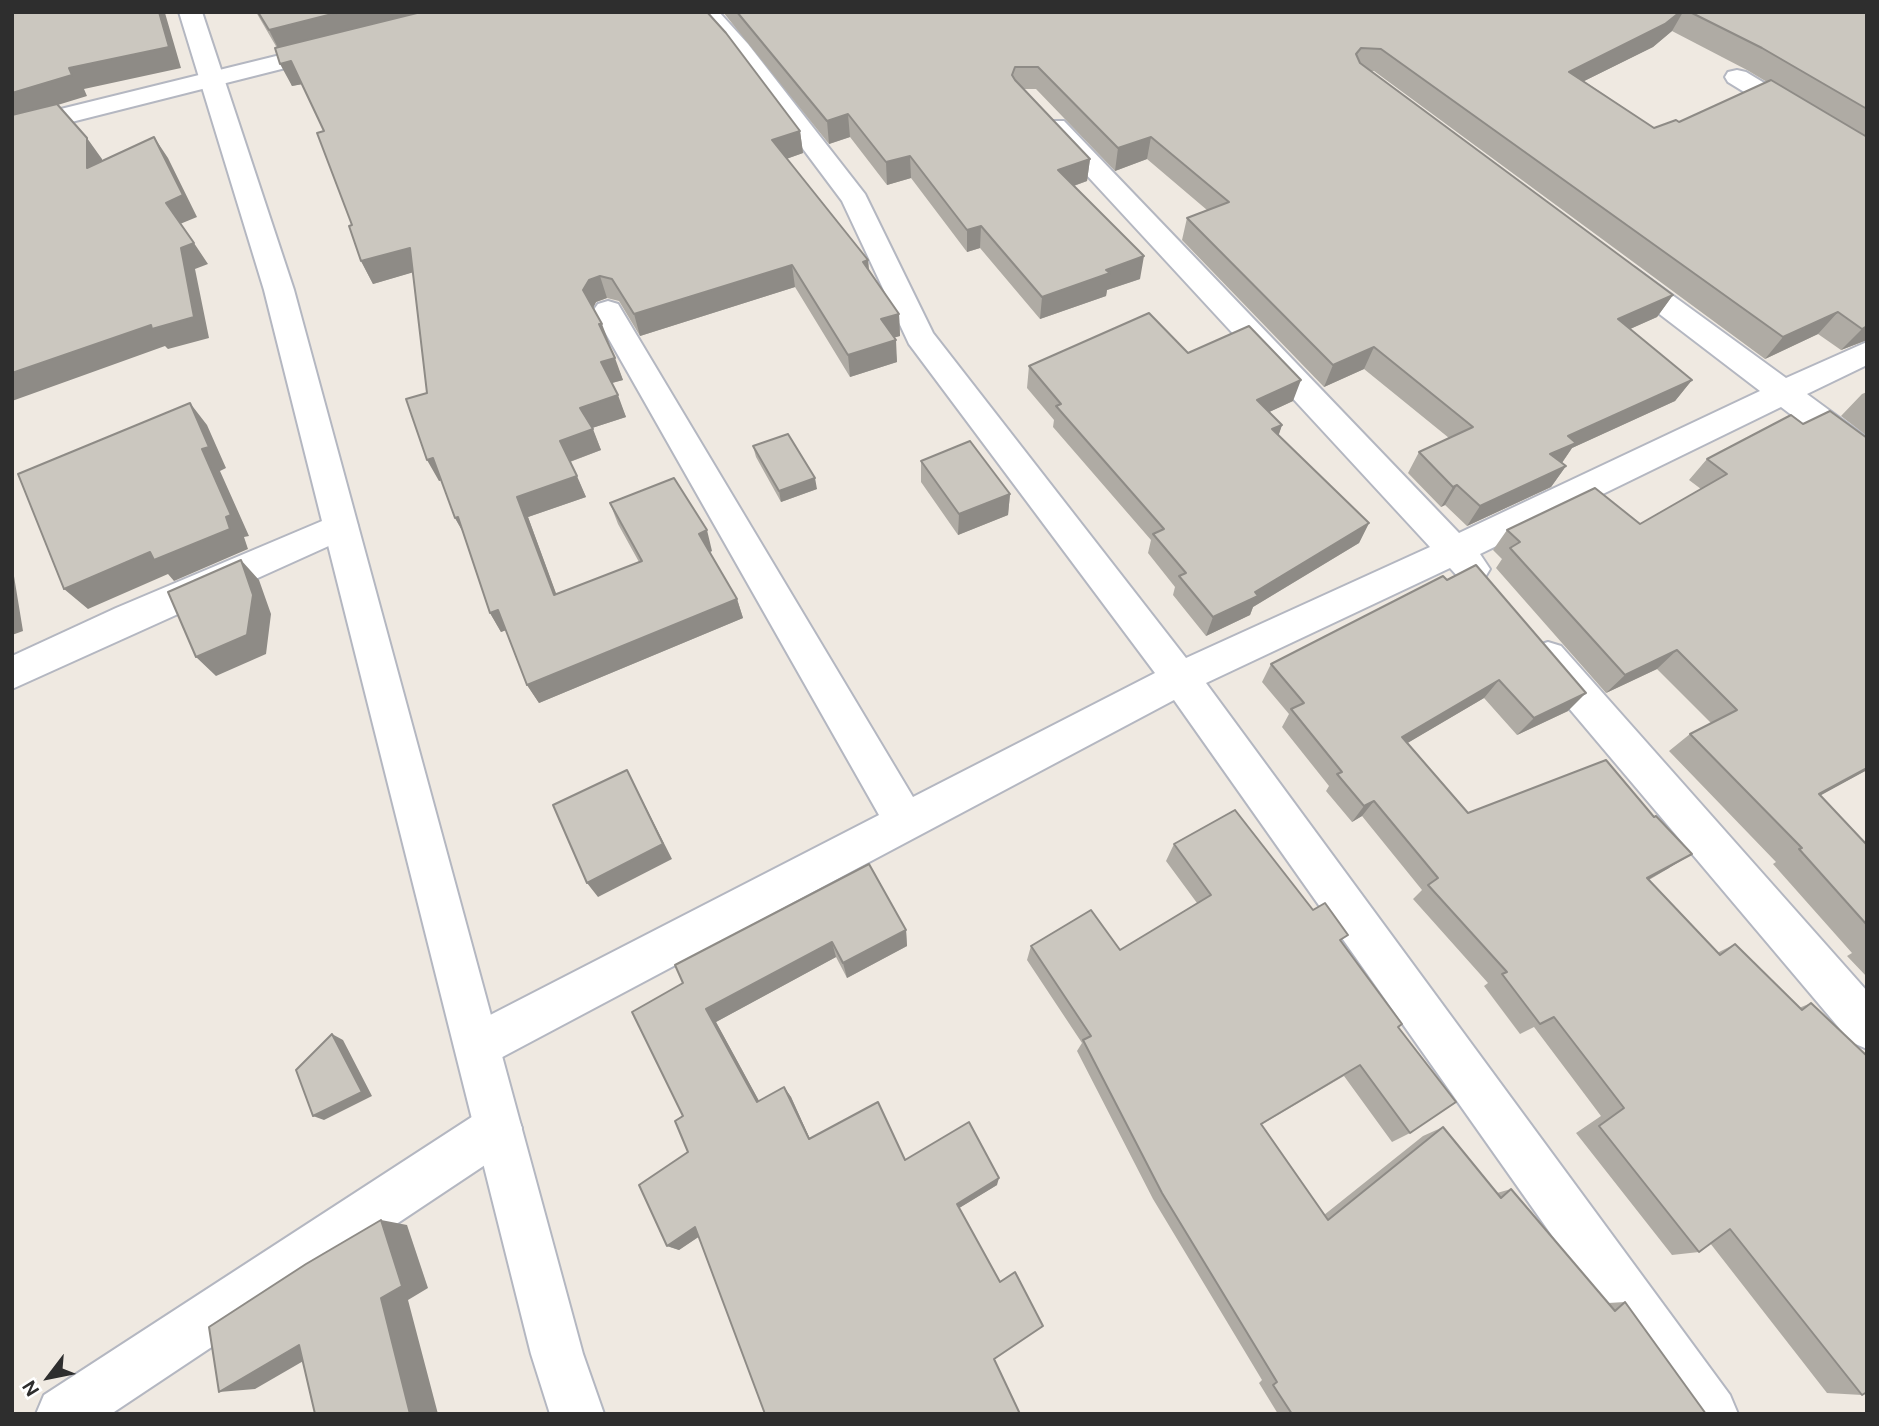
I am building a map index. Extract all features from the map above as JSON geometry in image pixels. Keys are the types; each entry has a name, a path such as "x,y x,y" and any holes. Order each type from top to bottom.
{"street":[{"path":"190,12 209,81 279,290 557,1354 577,1414"},
{"path":"706,12 740,49 855,200 896,292 920,337 1180,678 1711,1414"},
{"path":"12,129 358,43"},
{"path":"1737,77 1867,156"},
{"path":"1035,106 1456,550 1492,592"},
{"path":"1606,259 1867,455"},
{"path":"608,311 905,822"},
{"path":"477,1046 1180,678 1456,550 1867,352"},
{"path":"12,673 129,618 341,526"},
{"path":"1529,635 1867,1026"},
{"path":"63,1414 498,1128"}],"building":[{"path":"12,12 159,12 169,47 69,68 72,75 12,93"},
{"path":"258,12 340,12 269,30"},
{"path":"421,12 707,12 800,131 772,140 868,260 863,262 899,314 881,319 896,340 848,355 792,265 634,314 612,279 600,276 589,280 583,290 602,324 599,324 615,358 601,362 618,395 580,408 593,429 560,441 577,476 517,497 554,595 642,561 610,503 674,478 707,530 699,534 737,599 527,685 498,610 490,613 458,517 455,518 433,458 427,460 406,399 427,393 410,248 361,261 349,226 352,225 317,133 324,131 291,61 280,64 275,48"},
{"path":"737,12 1680,12 1665,24 1569,72 1654,128 1676,120 1679,122 1771,80 1867,137 1867,326 1862,329 1838,312 1783,337 1381,49 1361,48 1356,54 1360,63 1673,295 1618,319 1692,380 1568,436 1576,443 1550,454 1566,466 1480,506 1457,485 1453,487 1419,452 1473,427 1374,347 1333,365 1187,218 1229,202 1151,137 1118,148 1038,67 1015,67 1012,75 1015,80 1090,159 1058,170 1144,256 1106,270 1110,273 1042,297 981,226 967,230 910,156 886,162 848,114 827,121"},
{"path":"1690,12 1867,12 1867,109 1762,48"},
{"path":"57,104 87,138 87,168 154,137 183,195 166,203 194,243 181,248 194,317 152,329 151,325 12,373 12,115"},
{"path":"1149,313 1188,353 1249,326 1301,380 1257,400 1282,425 1272,429 1369,523 1255,592 1258,596 1213,617 1179,576 1186,573 1153,534 1164,529 1056,406 1061,404 1029,366"},
{"path":"190,403 209,447 202,449 231,515 226,517 230,529 154,560 150,552 64,589 18,474"},
{"path":"1830,411 1867,438 1867,768 1819,794 1867,845 1867,925 1799,849 1802,848 1690,734 1737,710 1677,650 1625,675 1510,548 1520,542 1507,530 1595,488 1640,524 1727,474 1707,459 1791,415 1803,424"},
{"path":"788,434 815,478 779,491 753,446"},
{"path":"970,441 1010,494 959,514 921,461"},
{"path":"241,560 253,595 247,635 196,657 168,592"},
{"path":"1476,565 1586,693 1534,718 1499,680 1402,737 1468,813 1606,760 1654,817 1656,816 1692,854 1647,878 1720,955 1735,944 1802,1010 1811,1003 1867,1056 1867,1392 1862,1395 1730,1229 1699,1252 1599,1126 1624,1108 1554,1017 1540,1024 1502,974 1507,972 1428,885 1438,878 1374,801 1364,806 1337,774 1342,772 1291,709 1304,703 1271,664 1443,576 1447,580"},
{"path":"627,770 663,844 587,883 553,805"},
{"path":"1235,810 1313,910 1325,903 1348,935 1340,940 1402,1024 1398,1027 1456,1102 1410,1133 1360,1065 1261,1124 1328,1220 1443,1127 1501,1198 1511,1189 1615,1311 1625,1302 1706,1414 1292,1414 1273,1385 1277,1382 1162,1193 1083,1040 1091,1036 1031,946 1091,910 1120,950 1211,895 1174,844"},
{"path":"869,864 906,930 843,963 832,942 706,1009 757,1102 784,1087 809,1139 878,1102 905,1160 969,1122 999,1178 957,1204 1000,1282 1015,1272 1043,1326 994,1359 1020,1414 765,1414 695,1227 667,1246 639,1185 688,1152 675,1121 683,1116 632,1012 683,983 675,965"},
{"path":"332,1034 362,1092 313,1116 296,1070"},
{"path":"381,1220 402,1286 381,1298 410,1414 315,1414 299,1345 219,1392 209,1327 306,1264"}]}
